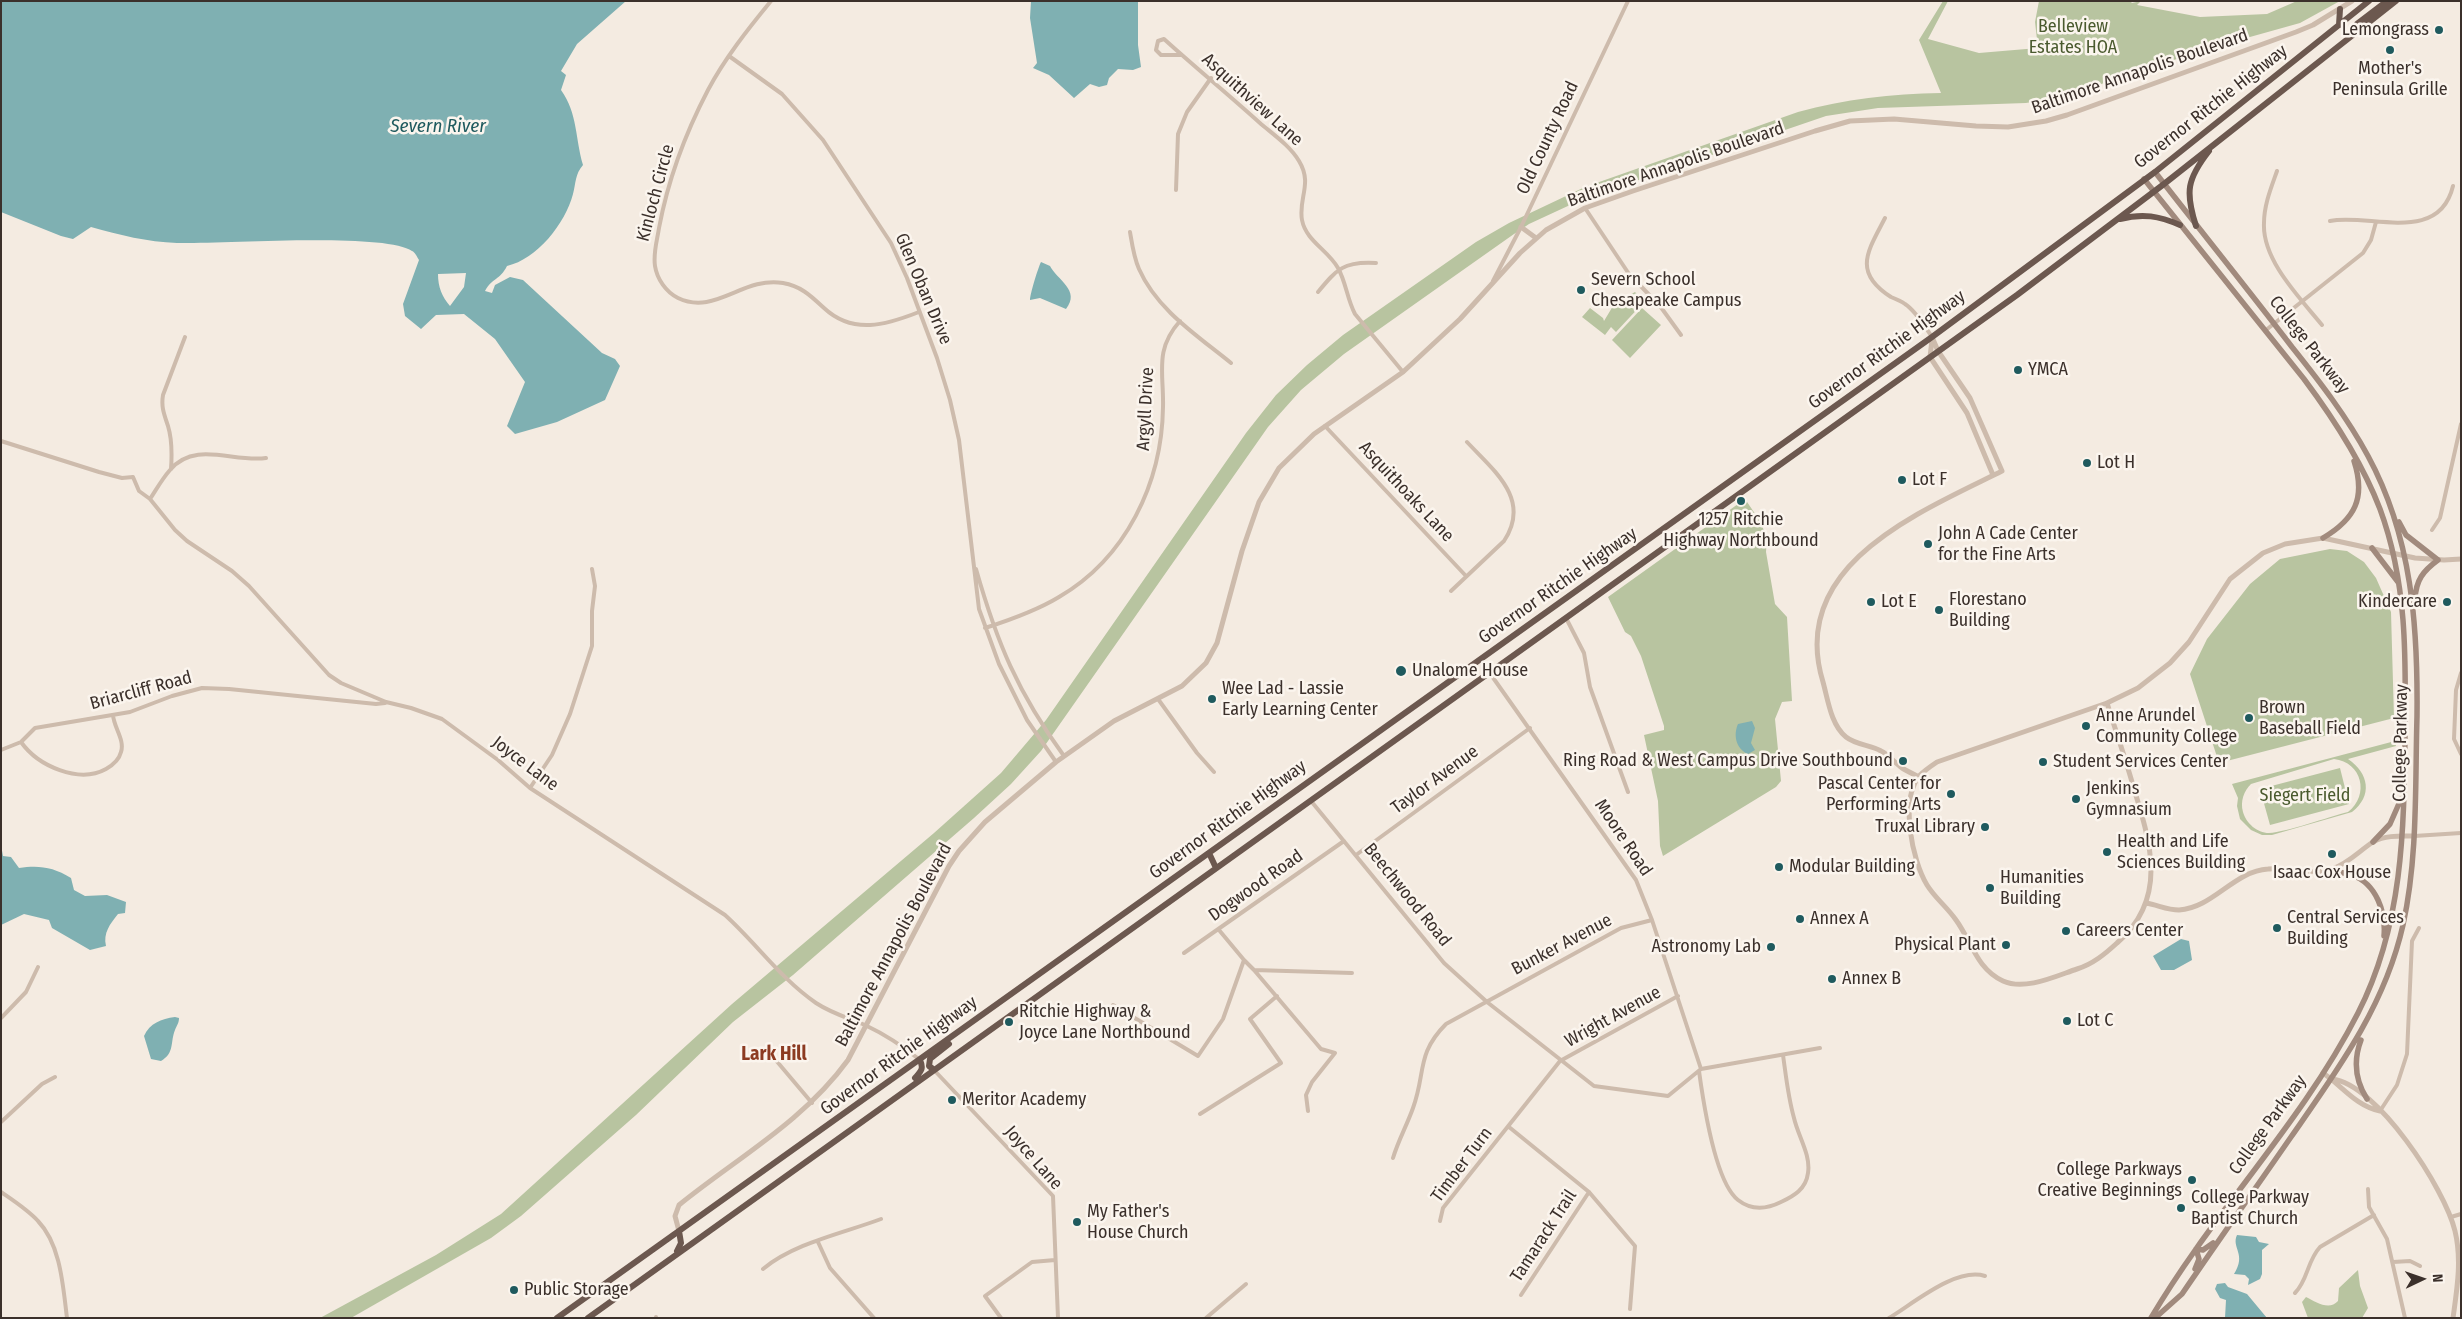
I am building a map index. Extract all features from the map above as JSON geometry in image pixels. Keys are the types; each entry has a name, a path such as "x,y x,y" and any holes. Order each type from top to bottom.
{"highway":[{"name":"Governor Ritchie Highway","path":"557,1318 1209,853 1306,781 1380,732 1475,662 1531,625 1932,337 2155,172 2369,1"},
{"path":"2342,44 2357,24 2387,1"},
{"name":"Governor Ritchie Highway","path":"588,1318 933,1069 1311,801 1930,357 2164,184 2396,1"},
{"path":"2339,25 2340,9"},
{"path":"2196,226 2188,200 2190,182 2198,165 2215,144"},
{"path":"2116,220 2148,215 2165,218 2180,225"},
{"path":"1531,625 1539,636"},
{"path":"1209,853 1216,868"},
{"path":"933,1069 928,1063 930,1059 950,1044 959,1032"},
{"path":"906,1089 922,1070 923,1066 920,1060"},
{"path":"675,1254 681,1243 679,1231"}],"main road":[{"name":"College Parkway","path":"2155,172 2349,423 2369,457 2392,507 2405,556 2415,616 2417,686 2414,836 2403,925 2386,980 2367,1022 2332,1079 2182,1294 2155,1318"},
{"name":"College Parkway","path":"2144,179 2266,330 2328,412 2348,444 2370,486 2393,553 2400,585 2406,637 2403,836 2396,902 2382,953 2359,1012 2323,1073 2196,1250 2151,1318"},
{"path":"2323,538 2336,530 2351,515 2356,506 2359,477 2348,444"},
{"path":"2392,507 2406,535 2438,560 2425,570 2419,578 2415,616"},
{"path":"2372,548 2387,565 2400,585"},
{"path":"2373,842 2395,816 2404,787"},
{"path":"2329,870 2353,875 2364,882 2375,894 2383,909 2385,928 2382,953"},
{"path":"2367,1022 2357,1051 2355,1067 2359,1083 2367,1099"},
{"path":"2182,1294 2199,1259 2196,1250 2209,1248 2227,1229"}],"street":[{"name":"Kinloch Circle","path":"771,1 729,56 708,90 688,131 669,186 655,250 658,277 666,289 676,298 689,302 704,303 761,282 781,283 798,287 841,319 857,325 869,326 894,322 919,312"},
{"name":"Old County Road","path":"1490,285 1521,227 1628,1"},
{"name":"Baltimore Annapolis Boulevard","path":"679,1231 675,1216 679,1205 812,1103 831,1084 848,1060 889,978 957,853 985,822 1064,756 1114,721 1158,699 1189,680 1206,663 1217,643 1242,551 1266,487 1288,459 1325,426 1404,372 1447,332 1536,238 1560,221 1585,208 1687,172 1850,121 1894,119 1991,127 2026,125 2046,121 2296,32 2352,1"},
{"name":"Asquithview Lane","path":"1182,55 1161,55 1156,50 1156,45 1158,41 1164,39 1211,78 1295,156 1306,179 1302,212 1305,228 1309,236 1329,255 1338,268 1355,314 1404,372"},
{"name":"Glen Oban Drive","path":"729,56 782,94 823,140 890,243 907,278 947,391 959,440 979,608 998,664 1028,720 1056,762"},
{"path":"1176,190 1178,134 1187,112 1211,78"},
{"path":"2277,171 2265,210 2264,239 2270,257 2322,325"},
{"path":"2330,220 2406,224 2439,211 2450,199 2453,186"},
{"path":"1585,208 1638,285 1650,294 1681,335"},
{"path":"1885,218 1865,260 1867,272 1871,280 1880,288 1907,304 1932,337 1938,351 1970,398 2002,471 1922,509 1873,544 1860,555 1834,588 1820,617 1815,640 1817,664 1835,723 1846,738 1882,751 1902,768 1919,777"},
{"path":"2266,330 2362,253 2370,240 2376,222"},
{"path":"1521,227 1536,238"},
{"path":"1130,232 1137,264 1149,288 1180,322 1231,363"},
{"path":"1318,292 1338,268 1357,263 1376,263"},
{"name":"Argyll Drive","path":"986,628 1060,597 1106,558 1127,533 1145,497 1157,462 1163,426 1162,353 1165,342 1180,322"},
{"path":"171,469 170,444 162,405 163,395 185,337"},
{"path":"1932,337 1930,357 1967,412 1993,475"},
{"path":"2432,530 2440,518 2461,424"},
{"name":"Asquithoaks Lane","path":"1325,426 1466,576"},
{"name":"Joyce Lane","path":"1,441 99,472 122,478 133,477 139,491 150,499 187,542 232,571 249,586 329,676 342,684 386,702 411,708 442,719 498,760 530,788 724,915 746,934 785,979 816,1003 866,1026 920,1060"},
{"path":"1451,591 1504,541 1510,531 1514,517 1511,492 1467,442"},
{"path":"150,499 171,469 185,459 204,453 251,460 266,458"},
{"path":"2107,703 2149,837 2152,872 2146,902 2127,935 2099,959 2078,969 2035,982 2005,982 1985,969 1976,957 1957,920 1932,892 1921,873 1915,857 1909,822 1911,799 1919,777 1937,762 2107,703 2138,688 2170,663 2189,642 2230,579 2263,553 2285,544 2323,538 2405,556 2438,560 2461,559"},
{"name":"Glen Oban Drive","path":"973,560 992,626 1006,661 1021,691 1064,756"},
{"path":"530,788 552,755 570,714 592,646 592,611 595,586 592,569"},
{"path":"1566,618 1584,653 1590,686 1628,792"},
{"path":"998,664 1006,661"},
{"name":"Moore Road","path":"1489,672 1636,880 1678,996 1700,1070 1707,1126 1730,1190 1743,1204 1762,1208 1776,1204 1799,1192 1808,1175 1808,1162 1789,1099 1782,1055"},
{"path":"2461,673 2456,690 2454,739 2461,754"},
{"name":"Briarcliff Road","path":"1,750 21,742 35,728 113,716 153,704 182,692 212,687 376,704 386,702"},
{"path":"1014,694 1021,691"},
{"path":"1158,699 1197,753 1214,772"},
{"path":"21,742 29,752 68,774 95,774 113,764 121,754 122,740 114,724 113,716"},
{"name":"Taylor Avenue","path":"1356,855 1530,728"},
{"name":"Beechwood Road","path":"1311,801 1444,963 1487,1002 1594,1086 1668,1096 1700,1070"},
{"path":"2146,902 2161,908 2182,910 2197,905 2254,872 2268,869 2329,870 2354,858 2373,842 2388,836 2461,833"},
{"name":"Dogwood Road","path":"1184,953 1344,841"},
{"name":"Bunker Avenue","path":"1393,1158 1398,1139 1414,1107 1424,1056 1433,1037 1446,1024 1621,928 1652,920"},
{"path":"2380,1111 2397,1085 2407,1054 2412,941 2419,928"},
{"path":"1219,930 1321,1049 1335,1053 1312,1082 1306,1095 1308,1112"},
{"path":"1113,1005 1198,1056 1222,1019 1244,960"},
{"path":"1,1018 26,992 38,967"},
{"path":"1254,970 1352,973"},
{"path":"1200,1114 1281,1064 1250,1019 1277,996"},
{"name":"Wright Avenue","path":"1560,1061 1678,996"},
{"path":"1700,1070 1820,1048"},
{"path":"774,1058 812,1103"},
{"name":"Timber Turn","path":"1440,1221 1443,1208 1560,1061"},
{"name":"Joyce Lane","path":"933,1069 1053,1196 1058,1318"},
{"path":"2323,1073 2332,1079 2340,1080 2367,1099 2380,1111 2410,1146 2436,1185 2451,1217 2460,1264 2453,1318"},
{"path":"1,1122 42,1084 55,1077"},
{"path":"2332,1079 2336,1086 2370,1109 2380,1111"},
{"path":"1509,1127 1589,1192 1635,1246 1630,1309"},
{"path":"2368,1189 2369,1207 2387,1239 2405,1318"},
{"path":"1,1192 31,1214 48,1236 58,1263 66,1318"},
{"name":"Tamarack Trail","path":"1521,1296 1589,1192"},
{"path":"2451,1217 2461,1214"},
{"path":"2294,1293 2301,1287 2314,1254 2320,1247 2374,1216"},
{"path":"763,1269 775,1259 881,1219"},
{"path":"818,1242 830,1268 874,1318"},
{"path":"1001,1318 985,1296 1032,1262 1055,1260"},
{"path":"2393,1262 2410,1261 2420,1266"},
{"path":"1892,1317 1950,1281 1974,1273 1985,1276"},
{"path":"1206,1318 1246,1284"}],"green space":[{"name":"Belleview Estates HOA","path":"1943,1 1948,1 1928,39 1979,53 2038,48 2035,22 2039,1 2130,1 2132,3 2141,1 2137,5 2200,17 2267,14 2297,1 2340,1 2300,23 2207,49 2065,96 2026,103 1878,108 1826,116 1583,199 1529,224 1344,354 1301,390 1268,427 1041,751 1011,784 974,818 793,975 733,1022 636,1115 521,1216 491,1238 351,1318 320,1318 436,1255 501,1214 732,1004 934,833 1001,773 1046,720 1246,433 1276,395 1307,365 1343,335 1476,242 1509,223 1585,187 1798,112 1868,98 1941,93 1919,40"},
{"path":"1635,292 1644,302 1616,332 1611,327 1605,335 1582,317 1590,308 1603,318 1604,321 1619,296 1624,298"},
{"path":"1642,308 1661,325 1630,358 1612,340"},
{"path":"1745,499 1760,521 1767,538 1766,552 1775,604 1787,617 1792,701 1782,702 1775,719 1781,781 1776,787 1663,856 1660,846 1658,801 1644,735 1664,730 1664,726 1641,656 1631,636 1625,632 1608,597"},
{"path":"2330,549 2347,551 2364,562 2376,578 2391,612 2394,718 2219,763 2190,674 2207,639 2250,584 2280,559"},
{"path":"2395,741 2396,746 2348,759 2360,771 2366,785 2363,799 2352,812 2272,835 2262,835 2251,830 2240,819 2237,806 2238,798 2232,784","holes":["2334,759 2344,761 2357,773 2361,789 2355,805 2348,812 2269,833 2256,829 2247,820 2243,812 2242,800 2251,784"]},
{"name":"Siegert Field","path":"2340,768 2349,804 2270,825 2260,789"},
{"path":"2358,1270 2360,1286 2368,1308 2362,1318 2308,1318 2302,1302 2306,1297 2322,1305 2334,1304 2338,1301 2339,1288"}],"water":[{"name":"Severn River","path":"1,1 626,1 577,44 561,71 566,75 561,90 573,117 583,165 577,175 573,194 564,217 539,248 529,256 507,266 502,274 485,291 492,293 495,285 510,277 523,280 602,353 615,359 620,366 605,400 557,422 515,434 507,426 525,382 495,339 464,314 436,315 421,329 405,316 403,304 419,260 412,251 396,245 337,240 177,243 134,238 91,227 73,239 1,212","holes":["466,273 464,287 450,306 441,292 438,274"]},
{"path":"1031,1 1138,1 1138,45 1141,67 1133,70 1118,69 1109,78 1107,85 1099,87 1090,84 1074,98 1049,75 1033,68 1037,63 1030,18"},
{"path":"1041,262 1050,266 1069,291 1071,296 1070,302 1066,309 1040,298 1030,300"},
{"path":"1752,721 1755,728 1751,743 1755,750 1748,754 1738,745 1736,733 1738,724"},
{"path":"1,845 3,856 11,857 19,868 39,867 52,869 71,878 74,890 85,896 107,895 126,902 125,913 118,914 108,929 105,937 106,946 90,950 52,928 49,920 24,914 1,925"},
{"path":"2181,939 2189,941 2192,960 2174,970 2161,970 2153,956"},
{"path":"175,1017 179,1018 179,1021 170,1051 161,1061 151,1059 144,1036 146,1032 156,1022"},
{"path":"2237,1235 2256,1237 2259,1242 2269,1244 2262,1250 2262,1274 2260,1279 2248,1285 2249,1279 2245,1275 2234,1274 2239,1261 2236,1244"},
{"path":"2225,1283 2228,1287 2247,1294 2267,1318 2225,1318 2226,1300 2220,1298 2215,1289 2217,1284"}],"place":[{"name":"Lemongrass","path":"2439,30"},
{"name":"Mother's Peninsula Grille","path":"2390,50"},
{"name":"Severn School Chesapeake Campus","path":"1581,290"},
{"name":"YMCA","path":"2018,370"},
{"name":"Lot H","path":"2087,463"},
{"name":"Lot F","path":"1902,480"},
{"name":"1257 Ritchie Highway Northbound","path":"1741,501"},
{"name":"John A Cade Center for the Fine Arts","path":"1928,544"},
{"name":"Lot E","path":"1871,602"},
{"name":"Kindercare","path":"2447,602"},
{"name":"Florestano Building","path":"1939,610"},
{"name":"Unalome House","path":"1401,671"},
{"name":"Wee Lad - Lassie Early Learning Center","path":"1212,699"},
{"name":"Brown Baseball Field","path":"2249,718"},
{"name":"Anne Arundel Community College","path":"2086,726"},
{"name":"Ring Road & West Campus Drive Southbound","path":"1903,761"},
{"name":"Student Services Center","path":"2043,762"},
{"name":"Pascal Center for Performing Arts","path":"1951,794"},
{"name":"Jenkins Gymnasium","path":"2076,799"},
{"name":"Truxal Library","path":"1985,827"},
{"name":"Health and Life Sciences Building","path":"2107,852"},
{"name":"Isaac Cox House","path":"2332,854"},
{"name":"Modular Building","path":"1779,867"},
{"name":"Humanities Building","path":"1990,888"},
{"name":"Annex A","path":"1800,919"},
{"name":"Central Services Building","path":"2277,928"},
{"name":"Careers Center","path":"2066,931"},
{"name":"Physical Plant","path":"2006,945"},
{"name":"Astronomy Lab","path":"1771,947"},
{"name":"Annex B","path":"1832,979"},
{"name":"Lot C","path":"2067,1021"},
{"name":"Ritchie Highway & Joyce Lane Northbound","path":"1009,1022"},
{"name":"Meritor Academy","path":"952,1100"},
{"name":"College Parkways Creative Beginnings","path":"2192,1180"},
{"name":"College Parkway Baptist Church","path":"2181,1208"},
{"name":"My Father's House Church","path":"1077,1222"},
{"name":"Public Storage","path":"514,1290"}],"district":[{"name":"Lark Hill","path":"774,1055"}]}
